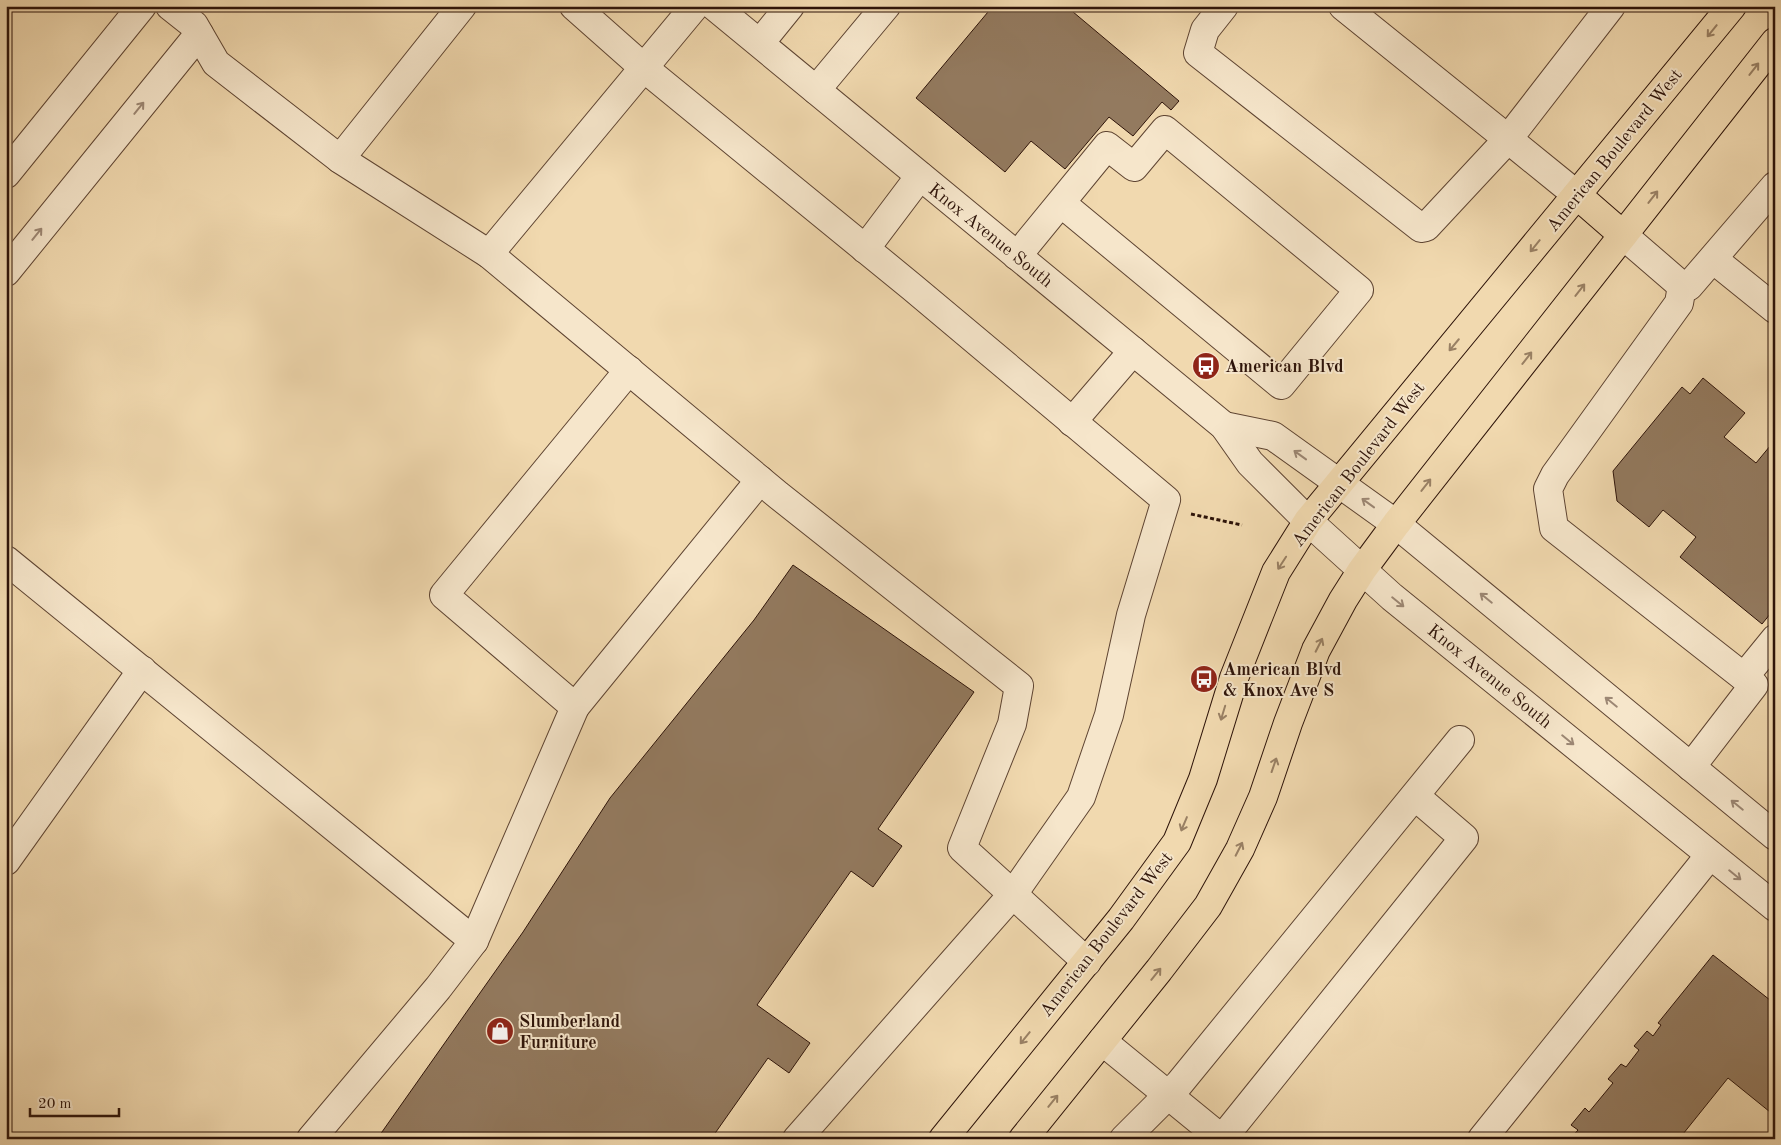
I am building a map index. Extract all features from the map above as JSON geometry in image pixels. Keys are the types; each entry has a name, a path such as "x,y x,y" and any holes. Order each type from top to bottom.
{"main road":[{"name":"American Boulevard West","path":"943,1139 1121,919 1177,842 1204,779 1234,678 1276,572 1308,521 1732,6"},
{"path":"1023,1139 1208,906 1240,849 1263,797 1288,723 1316,650 1362,570 1396,524 1775,42"},
{"path":"1578,194 1623,235"}],"street":[{"path":"6,174 142,6"},
{"path":"170,6 194,25 216,63 340,159 489,254 760,480 1019,686 1012,724 962,848 1087,962"},
{"path":"340,159 462,6"},
{"path":"574,6 644,68 1166,500 1131,615 1109,715 1081,797 1013,894 797,1139"},
{"path":"489,254 694,6"},
{"name":"Knox Avenue South","path":"714,6 1224,426 1250,463 1308,521 1392,597 1775,907"},
{"path":"760,43 790,6"},
{"path":"816,90 886,6"},
{"path":"1224,6 1205,30 1198,53 1421,228 1426,228 1430,225 1508,140 1610,6"},
{"path":"1343,6 1508,140 1578,194"},
{"path":"6,272 199,34"},
{"path":"1017,256 1108,146 1134,167 1165,130 1359,290 1281,384 1061,203"},
{"path":"865,249 920,176"},
{"path":"1623,235 1682,286 1689,286 1775,186"},
{"path":"1713,259 1775,309"},
{"path":"1682,286 1679,303 1555,475 1548,489 1554,528 1754,685 1691,767"},
{"path":"1072,422 1133,352"},
{"path":"575,707 444,595 629,370"},
{"name":"Knox Avenue South","path":"1224,426 1273,436 1396,524 1775,836"},
{"path":"311,1139 438,988 474,941 575,707 760,480"},
{"path":"6,560 474,941"},
{"path":"1744,677 1775,639"},
{"path":"6,861 142,670"},
{"path":"1124,1139 1185,1076 1460,740"},
{"path":"1102,1041 1222,1139 1464,838 1415,796"},
{"path":"1482,1139 1710,855"}],"path":[{"path":"1164,508 1242,525"}],"building":[{"path":"993,6 1066,6 1179,101 1171,110 1162,102 1133,136 1109,117 1065,169 1031,141 1005,172 916,98"},
{"path":"1703,378 1745,413 1724,437 1756,463 1775,440 1775,608 1762,624 1680,557 1696,537 1663,510 1649,527 1617,501 1613,471 1682,387 1690,394"},
{"path":"793,565 974,692 878,829 902,846 873,887 851,871 757,1005 810,1043 789,1073 768,1058 711,1139 377,1139 523,932 610,798 754,620"},
{"path":"1713,955 1775,1004 1775,1116 1728,1078 1679,1139 1570,1139 1578,1130 1571,1125 1585,1108 1589,1112 1613,1083 1608,1079 1621,1064 1626,1067 1639,1050 1634,1046 1647,1031 1653,1036 1661,1025 1658,1023"}],"place":[{"name":"American Blvd","path":"1206,366"},
{"name":"American Blvd & Knox Ave S","path":"1204,679"},
{"name":"Slumberland Furniture","path":"500,1031"}]}
